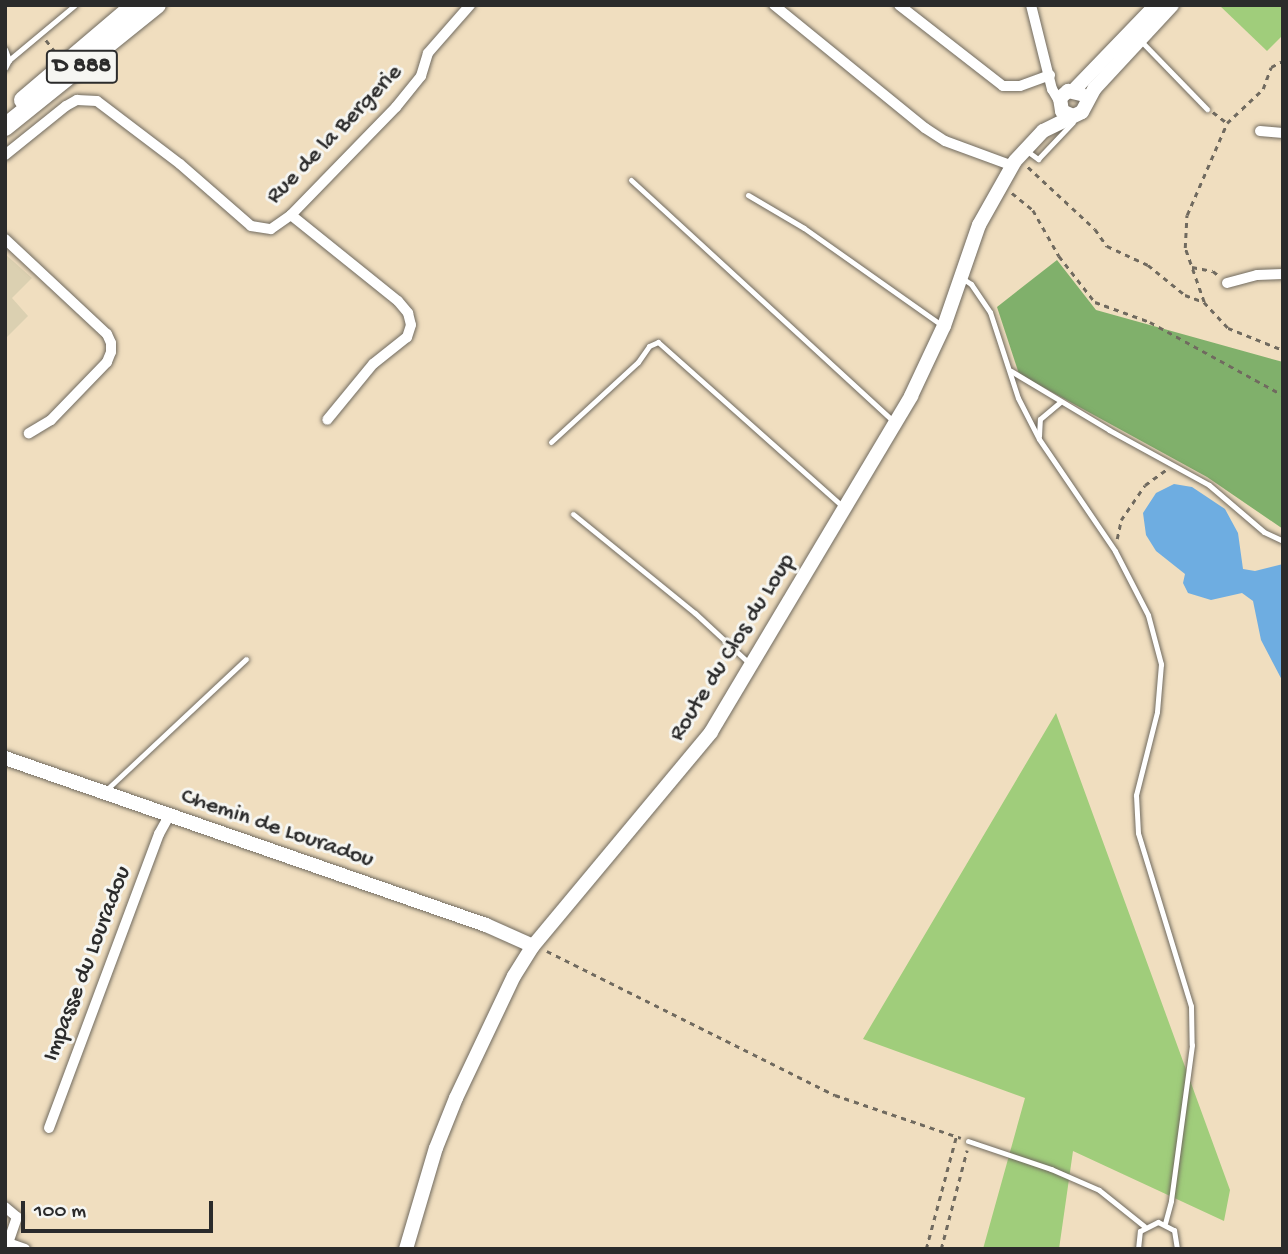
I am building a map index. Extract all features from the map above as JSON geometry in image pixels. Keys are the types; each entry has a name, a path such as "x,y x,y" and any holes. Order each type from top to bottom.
{"main road":[{"name":"D 888","path":"6,117 157,5"},
{"name":"D 888","path":"6,117 129,7"}],"street":[{"name":"Rue de la Bergerie","path":"5,155 66,106 87,99 105,106 180,164 251,226 271,229 291,215 396,107 421,76 428,53 470,5"},
{"path":"774,5 925,128 945,141 1017,159"},
{"path":"899,5 1003,86 1020,86 1050,75"},
{"path":"1031,5 1050,75 1064,97 1065,114 1074,116 1083,109 1081,94 1064,97"},
{"path":"1084,102 1156,5"},
{"path":"1135,36 1172,5"},
{"name":"Route du Clos du Loup","path":"406,1249 436,1148 456,1098 502,1000 533,946 704,741 752,666 895,423 944,326 979,225 1017,159 1043,131 1064,97 1135,36"},
{"name":"Route du Clos du Loup","path":"1043,131 1074,116"},
{"path":"1259,131 1283,133"},
{"path":"291,215 398,301 408,313 411,325 407,337 373,364 327,420"},
{"path":"5,239 107,334 111,343 107,362 51,420 29,433"},
{"path":"1227,283 1257,275 1283,274"},
{"name":"Chemin de Louradou","path":"5,758 486,925 533,946"},
{"name":"Impasse du Louradou","path":"49,1128 159,834 169,816"},
{"path":"5,1207 17,1217 7,1246 25,1249"}],"lane":[{"path":"5,68 9,60 75,5"},
{"path":"1135,36 1207,109"},
{"path":"5,49 9,60"},
{"path":"1017,159 1038,159 1074,116"},
{"path":"631,180 895,423"},
{"path":"748,195 804,228 944,326"},
{"path":"960,278 971,284 990,312 1018,398 1040,439 1115,551 1148,615 1161,664 1157,712 1136,795 1138,833 1191,1006 1192,1045 1171,1201 1165,1223"},
{"path":"551,442 638,362 649,346 658,342 845,509"},
{"path":"1011,371 1060,402 1209,485 1264,532 1283,541"},
{"path":"1040,439 1040,419 1060,402"},
{"path":"573,514 695,613 752,666"},
{"path":"103,793 246,659"},
{"path":"968,1140 1051,1169 1099,1190 1144,1226 1165,1223"},
{"path":"1165,1223 1177,1236 1177,1249"},
{"path":"1138,1249 1137,1238 1144,1226"}],"path":[{"path":"42,34 62,59"},
{"path":"1203,302 1185,248 1187,215 1227,123 1264,89 1271,67 1283,61"},
{"path":"1207,109 1227,123"},
{"path":"1017,159 1095,229 1107,246 1148,265 1185,295 1203,302 1228,328 1283,350"},
{"path":"1002,184 1032,210 1059,256 1095,302 1150,322 1283,395"},
{"path":"1192,267 1213,271 1227,283"},
{"path":"1115,551 1121,520 1145,485 1175,464"},
{"path":"533,946 835,1095 968,1140 941,1249"},
{"path":"926,1249 956,1136"}],"shaded area":[{"path":"5,254 32,278 12,298 28,316 5,339"}],"green space":[{"path":"1219,5 1283,5 1283,35 1267,51"},
{"path":"1057,260 1096,310 1283,362 1283,529 1207,477 1019,374 997,307"},
{"path":"1056,713 1230,1190 1224,1221 1073,1151 1059,1249 983,1249 1025,1098 863,1039"}],"water":[{"path":"1174,484 1192,487 1225,509 1238,533 1243,569 1255,571 1283,564 1283,682 1261,640 1253,601 1242,593 1211,600 1188,593 1183,583 1185,574 1156,551 1146,535 1143,513 1156,493"}]}
